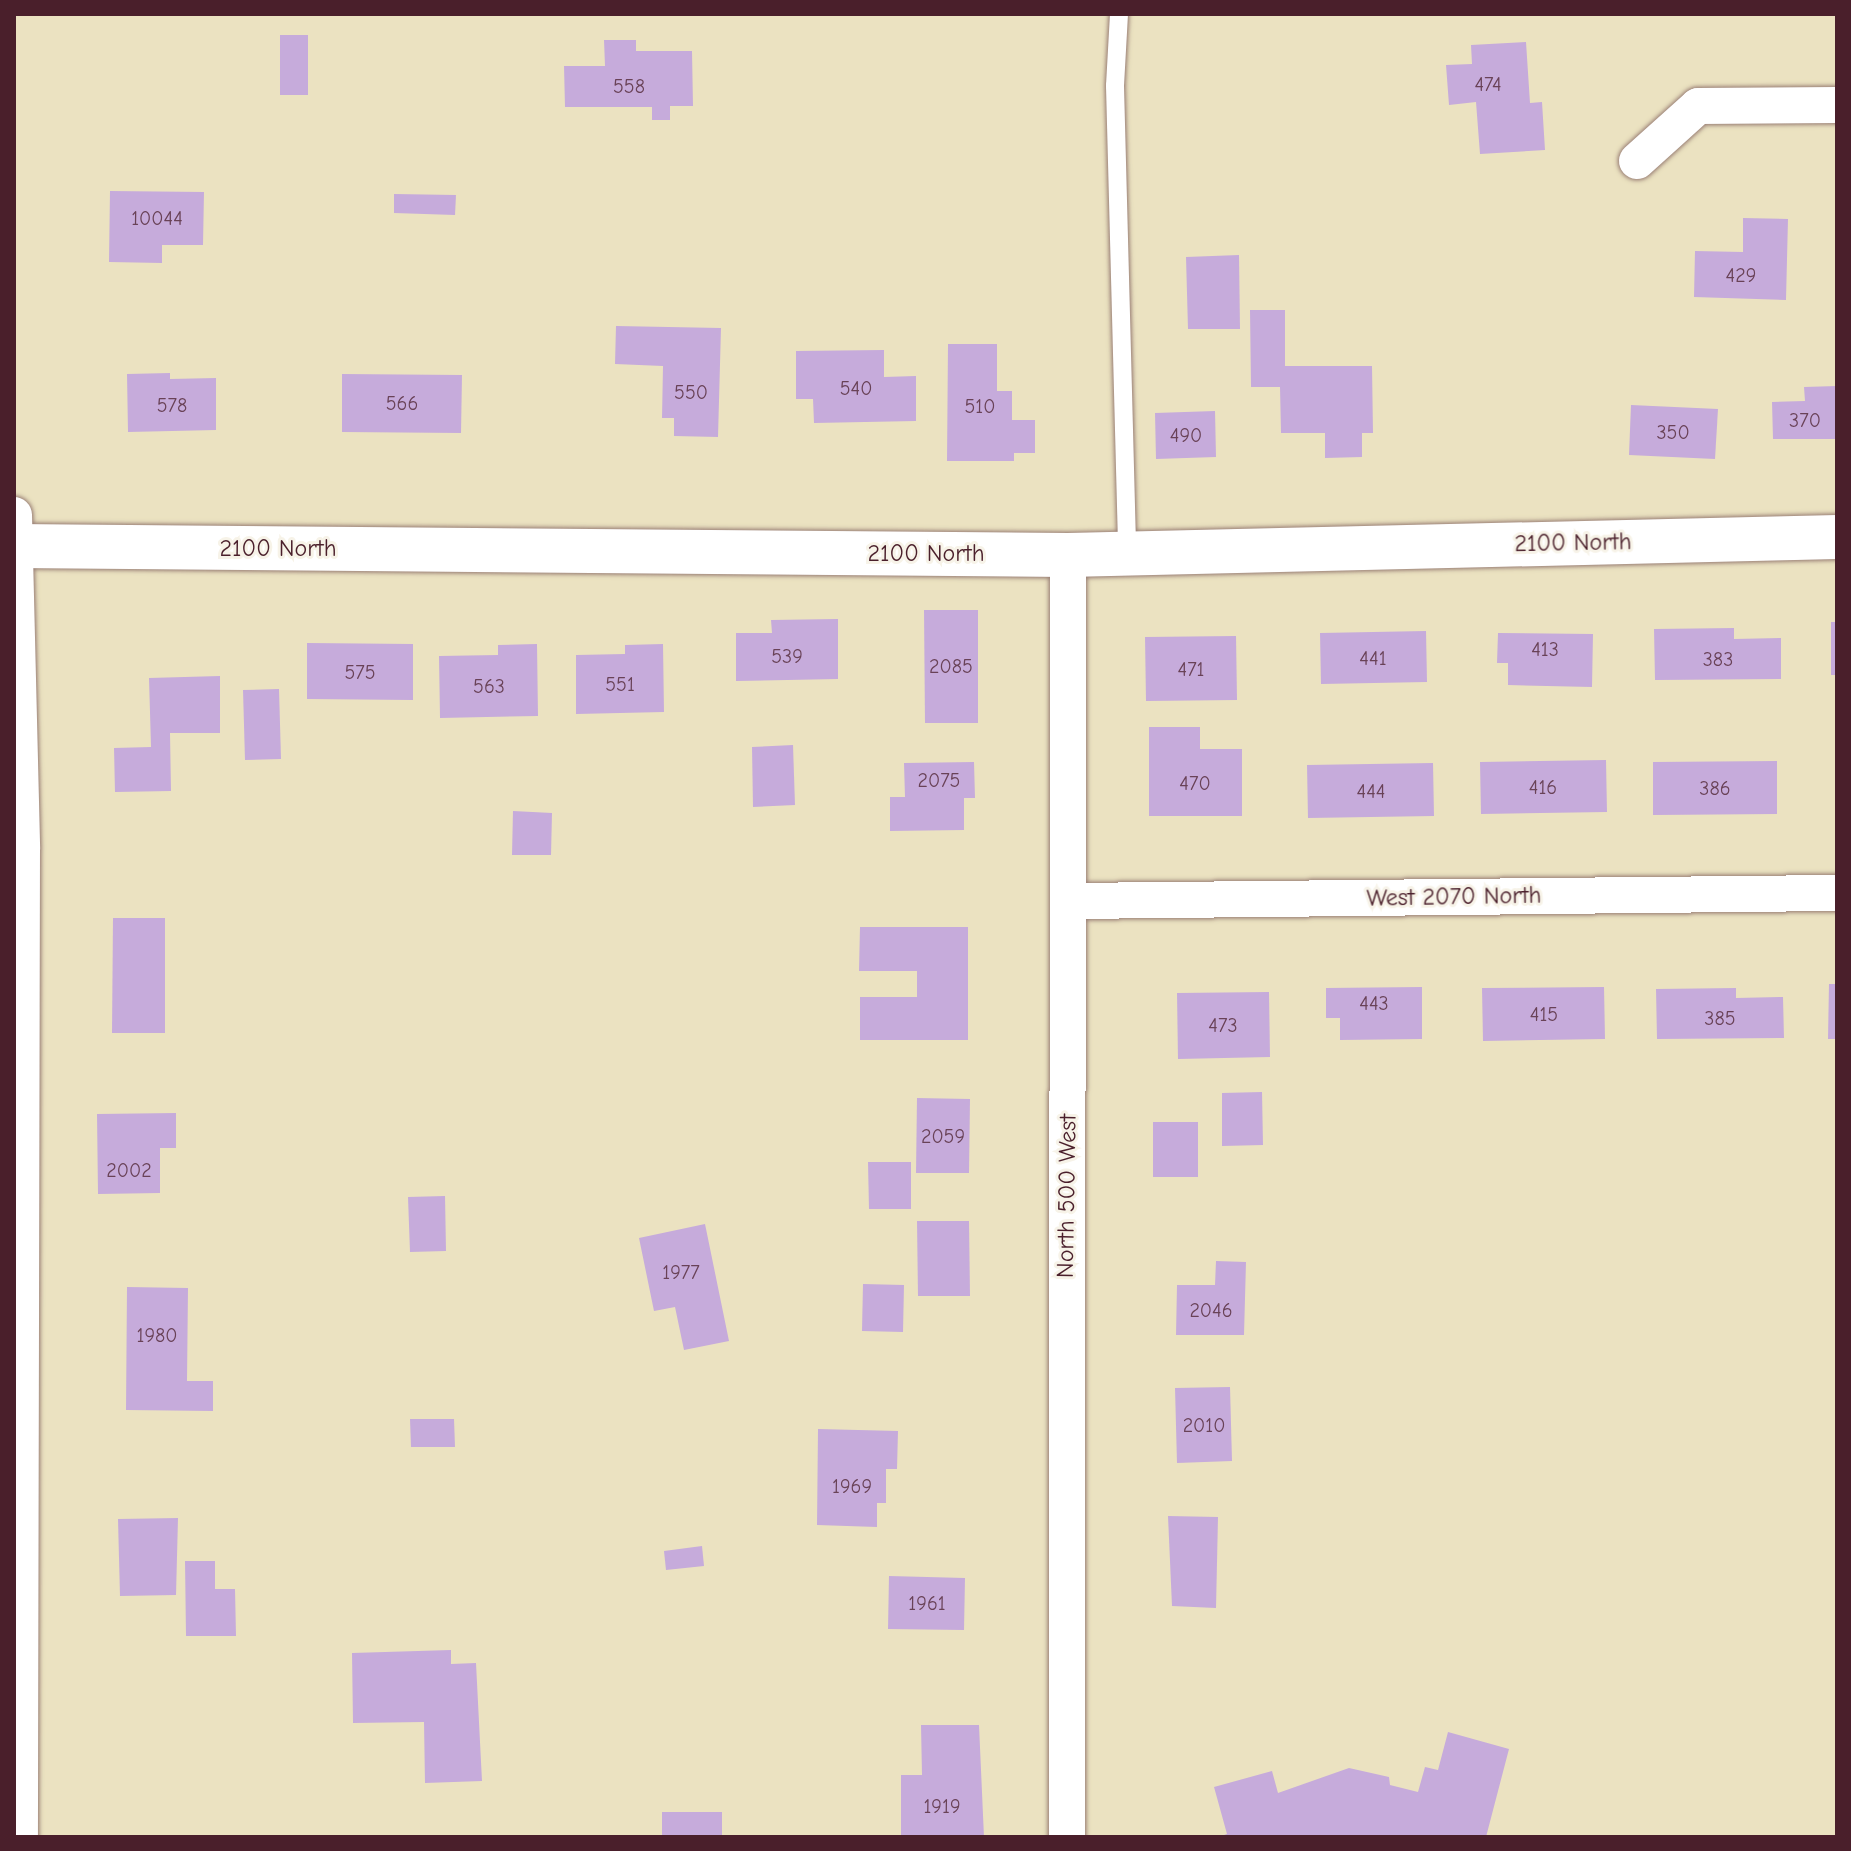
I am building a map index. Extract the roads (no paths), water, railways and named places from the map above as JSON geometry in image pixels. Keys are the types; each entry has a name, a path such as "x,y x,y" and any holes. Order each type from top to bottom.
{"street":[{"path":"1637,161 1698,106 1837,105"},
{"path":"14,515 18,849 20,1837"},
{"name":"2100 North","path":"14,546 1068,555 1837,537"},
{"name":"North 500 West","path":"1067,1837 1071,901 1068,555"},
{"name":"West 2070 North","path":"1071,901 1837,893"}],"lane":[{"path":"1119,14 1115,86 1127,554"}]}
